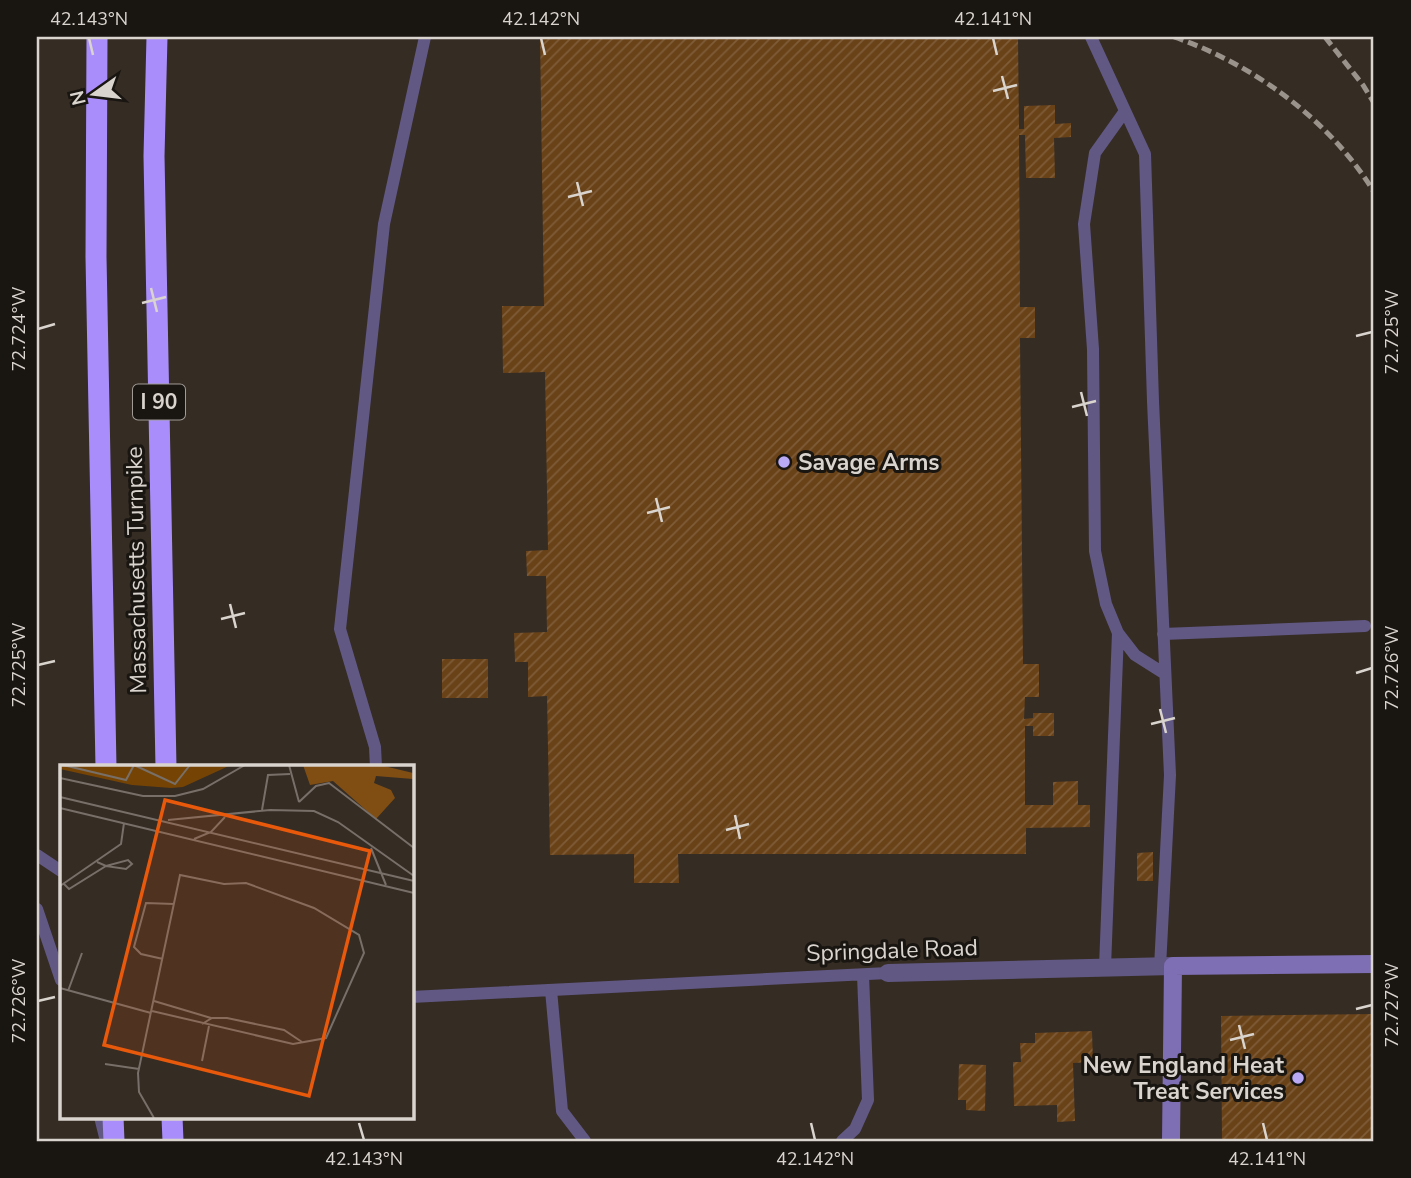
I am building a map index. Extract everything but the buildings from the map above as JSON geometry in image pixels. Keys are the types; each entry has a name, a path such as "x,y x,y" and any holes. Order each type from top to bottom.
{"highway":[{"name":"Massachusetts Turnpike","path":"97,37 96,257 106,765"},
{"name":"Massachusetts Turnpike","path":"157,37 154,156 166,765"},
{"path":"113,1118 114,1141"},
{"path":"172,1118 173,1141"}],"street":[{"name":"Springdale Road","path":"888,973 1374,964"},
{"path":"1167,967 1171,1141"}],"lane":[{"path":"376,765 375,747 340,629 384,224 425,37"},
{"path":"1091,37 1145,154 1170,775 1167,967"},
{"path":"1125,111 1095,153 1084,224 1093,349 1095,551 1106,604 1118,633 1135,655 1165,674"},
{"path":"1163,634 1364,626"},
{"path":"1105,968 1118,633"},
{"path":"37,855 60,870"},
{"path":"37,909 60,977"},
{"name":"Springdale Road","path":"413,997 888,973"},
{"path":"842,1141 855,1129 868,1100 863,975"},
{"path":"551,990 562,1111 585,1141"},
{"path":"100,1118 106,1141"}],"railway":[{"path":"1174,37 1232,62 1287,98 1335,141 1374,192"},
{"path":"1325,37 1374,103"}],"place":[{"name":"Savage Arms","path":"784,462"},
{"name":"New England Heat Treat Services","path":"1298,1078"}]}
